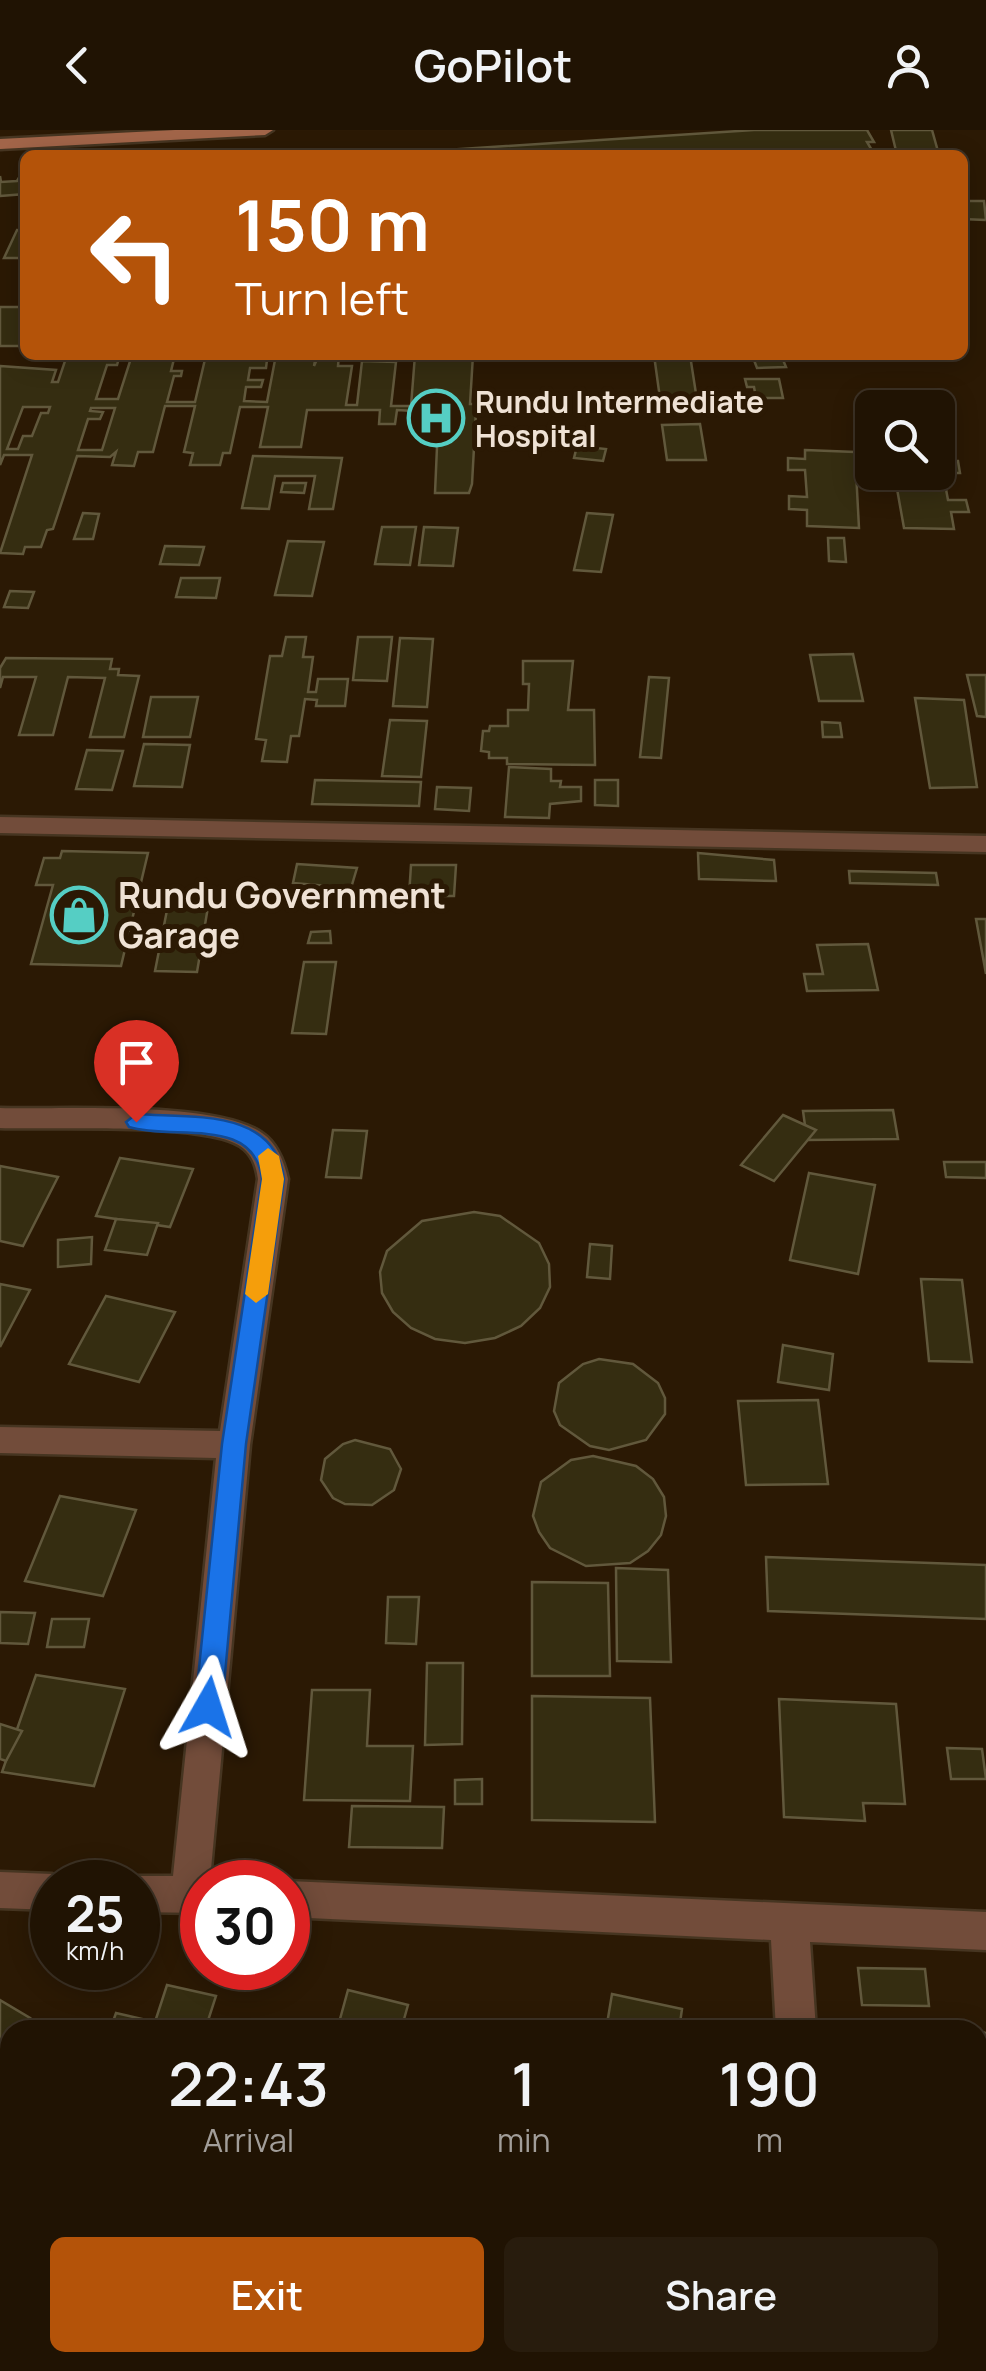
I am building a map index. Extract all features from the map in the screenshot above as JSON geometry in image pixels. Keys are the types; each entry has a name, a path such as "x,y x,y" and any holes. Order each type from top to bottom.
{"main road":[{"path":"10,143 265,130"}],"street":[{"path":"0,825 986,844"},
{"path":"0,1118 204,1124 237,1130 258,1142 270,1158 273,1179 234,1444 199,1860"},
{"path":"0,1440 234,1444"},
{"path":"0,1890 30,1891"},
{"path":"310,1900 986,1931"},
{"path":"790,1922 795,2020"}],"building":[{"path":"754,130 867,130 874,142 867,142 872,150 446,150"},
{"path":"891,130 932,130 938,150 896,150"},
{"path":"0,176 1,182 17,181 20,176 20,194 0,196"},
{"path":"968,201 984,201 986,220 968,219"},
{"path":"17,230 20,230 20,258 4,258"},
{"path":"0,307 20,307 20,346 0,346"},
{"path":"65,360 118,360 117,365 107,365 96,399 118,399 130,360 174,360 171,371 182,371 181,376 174,376 167,402 195,402 205,360 267,360 266,368 250,368 248,380 263,380 261,387 246,387 244,401 267,402 275,360 315,360 314,366 317,360 339,360 338,366 352,366 346,405 357,405 362,361 396,362 391,406 411,406 415,360 473,360 470,404 488,404 488,410 476,411 469,493 435,493 438,424 413,424 414,411 397,410 395,424 379,424 380,410 307,410 301,447 260,447 268,407 240,407 230,453 223,453 220,465 190,465 193,453 184,452 195,406 165,406 153,452 138,452 134,466 112,465 116,452 110,457 77,456 53,529 47,530 41,547 25,547 23,554 0,553 32,455 4,455 0,465 0,366 56,370 52,382 58,382","holes":["23,407 50,407 48,413 41,413 32,436 23,436 18,449 7,449","91,408 115,408 102,450 78,450 88,419 100,419 103,412 90,411"]},
{"path":"655,360 691,360 699,413 662,413"},
{"path":"754,360 783,360 786,367 757,368"},
{"path":"745,379 779,379 783,398 756,398 754,387 747,387"},
{"path":"700,424 706,460 667,460 662,425"},
{"path":"577,446 606,449 603,461 574,458"},
{"path":"805,450 855,452 859,528 807,526 807,510 789,509 789,496 807,497 805,470 788,470 788,458 805,459"},
{"path":"253,456 342,458 333,509 309,509 315,476 275,476 269,509 242,508"},
{"path":"283,483 306,483 304,493 281,492"},
{"path":"897,490 946,490 948,500 966,500 969,512 951,512 954,529 904,528"},
{"path":"83,513 99,514 93,539 74,539"},
{"path":"587,513 613,515 601,572 574,570"},
{"path":"382,527 416,527 410,565 375,564"},
{"path":"424,527 458,528 453,566 419,565"},
{"path":"828,538 844,538 846,562 829,561"},
{"path":"288,541 324,542 312,596 275,595"},
{"path":"165,546 204,547 199,565 160,564"},
{"path":"181,578 220,578 216,598 176,597"},
{"path":"10,591 34,592 28,608 4,607"},
{"path":"286,637 306,637 303,657 313,657 308,692 316,692 318,679 348,679 345,706 316,706 317,700 305,699 299,736 291,736 287,762 262,761 266,740 256,739 270,656 282,656"},
{"path":"358,637 392,637 387,681 353,680"},
{"path":"400,638 433,639 427,707 393,706"},
{"path":"853,654 863,701 819,701 810,655"},
{"path":"6,658 112,659 110,669 119,669 118,675 139,676 124,737 90,737 105,678 68,677 53,735 19,735 36,677 3,677 0,688 0,668"},
{"path":"523,661 573,661 568,710 594,710 595,765 507,764 507,758 489,758 489,752 481,751 483,731 489,731 490,726 508,726 508,710 528,710 529,684 523,684"},
{"path":"967,675 986,675 986,717 977,716"},
{"path":"649,677 669,678 661,758 640,757"},
{"path":"151,697 198,697 190,737 143,737"},
{"path":"915,698 964,700 977,787 930,788"},
{"path":"390,720 427,721 421,777 382,776"},
{"path":"822,722 840,723 842,737 823,737"},
{"path":"144,744 190,745 182,787 134,786"},
{"path":"87,750 123,751 112,790 76,789"},
{"path":"509,767 551,769 551,781 561,781 560,787 581,787 581,801 550,804 549,818 505,817"},
{"path":"315,780 421,782 419,806 312,804"},
{"path":"595,780 618,780 618,806 595,805"},
{"path":"437,787 471,788 469,811 435,809"},
{"path":"62,851 148,853 121,966 31,964 53,885 36,885 44,858 60,858"},
{"path":"698,853 774,860 776,881 699,879"},
{"path":"297,864 357,868 351,888 293,883"},
{"path":"411,865 456,865 454,896 409,896"},
{"path":"849,871 936,873 938,885 850,883"},
{"path":"169,900 209,901 197,972 155,971"},
{"path":"976,919 986,919 986,974"},
{"path":"330,931 331,943 308,943 311,932"},
{"path":"868,944 878,990 807,991 804,974 823,974 817,945"},
{"path":"304,962 336,962 326,1034 292,1033"},
{"path":"893,1110 898,1139 807,1140 803,1111"},
{"path":"783,1115 816,1130 774,1181 741,1165"},
{"path":"333,1130 367,1131 361,1178 326,1177"},
{"path":"120,1158 193,1169 170,1227 96,1216"},
{"path":"944,1162 986,1162 986,1178 946,1177"},
{"path":"0,1166 58,1177 23,1246 0,1241"},
{"path":"809,1173 875,1185 858,1274 790,1260"},
{"path":"474,1212 500,1216 539,1243 549,1264 550,1287 540,1308 521,1326 495,1338 465,1343 435,1339 411,1328 393,1312 382,1293 380,1272 387,1251 422,1221"},
{"path":"116,1219 158,1223 147,1255 105,1250"},
{"path":"92,1237 91,1264 58,1267 58,1240"},
{"path":"590,1244 612,1246 610,1279 587,1277"},
{"path":"921,1279 962,1280 972,1362 929,1361"},
{"path":"0,1284 30,1290 0,1347"},
{"path":"106,1296 175,1312 139,1382 69,1364"},
{"path":"783,1345 833,1354 829,1390 778,1382"},
{"path":"599,1359 633,1364 658,1383 665,1398 665,1414 646,1440 609,1450 590,1446 560,1425 554,1411 559,1383 583,1364"},
{"path":"818,1400 828,1484 746,1485 738,1401"},
{"path":"355,1440 390,1449 401,1469 394,1490 372,1505 345,1504 333,1498 321,1480 325,1459 343,1444"},
{"path":"593,1456 636,1466 653,1479 664,1497 666,1516 661,1535 648,1551 630,1563 586,1566 550,1548 533,1516 541,1482 571,1460"},
{"path":"60,1496 136,1510 103,1596 25,1581"},
{"path":"766,1557 986,1565 986,1619 768,1611"},
{"path":"616,1568 668,1570 671,1662 617,1661"},
{"path":"532,1582 608,1583 610,1676 532,1676"},
{"path":"388,1597 419,1597 416,1644 386,1643"},
{"path":"0,1612 35,1613 28,1644 0,1643"},
{"path":"52,1619 89,1619 84,1647 47,1647"},
{"path":"427,1663 463,1663 462,1744 425,1745"},
{"path":"36,1675 125,1689 94,1786 2,1772"},
{"path":"312,1690 370,1690 367,1746 413,1746 410,1801 304,1800"},
{"path":"532,1696 650,1698 655,1822 532,1820"},
{"path":"779,1699 896,1704 905,1804 863,1803 865,1821 784,1817"},
{"path":"0,1724 22,1731 6,1761 0,1759"},
{"path":"947,1748 982,1749 986,1779 951,1779"},
{"path":"482,1779 482,1804 455,1804 455,1780"},
{"path":"352,1806 444,1807 442,1848 349,1847"},
{"path":"858,1968 925,1969 929,2006 862,2005"},
{"path":"167,1985 216,1996 208,2020 156,2020"},
{"path":"348,1990 408,2005 404,2020 340,2020"},
{"path":"612,1994 682,2009 680,2020 608,2020"},
{"path":"0,2000 30,2018 29,2020 0,2020"},
{"path":"116,2013 146,2020 114,2020"}],"slow traffic":[{"path":"256,1294 273,1179 268,1156"}],"place":[{"name":"Rundu Intermediate Hospital","path":"436,418"},
{"name":"Rundu Government Garage","path":"79,915"}],"route":[{"path":"136,1122 204,1124 237,1130 258,1142 270,1158 273,1179 234,1444 208,1707"}]}
